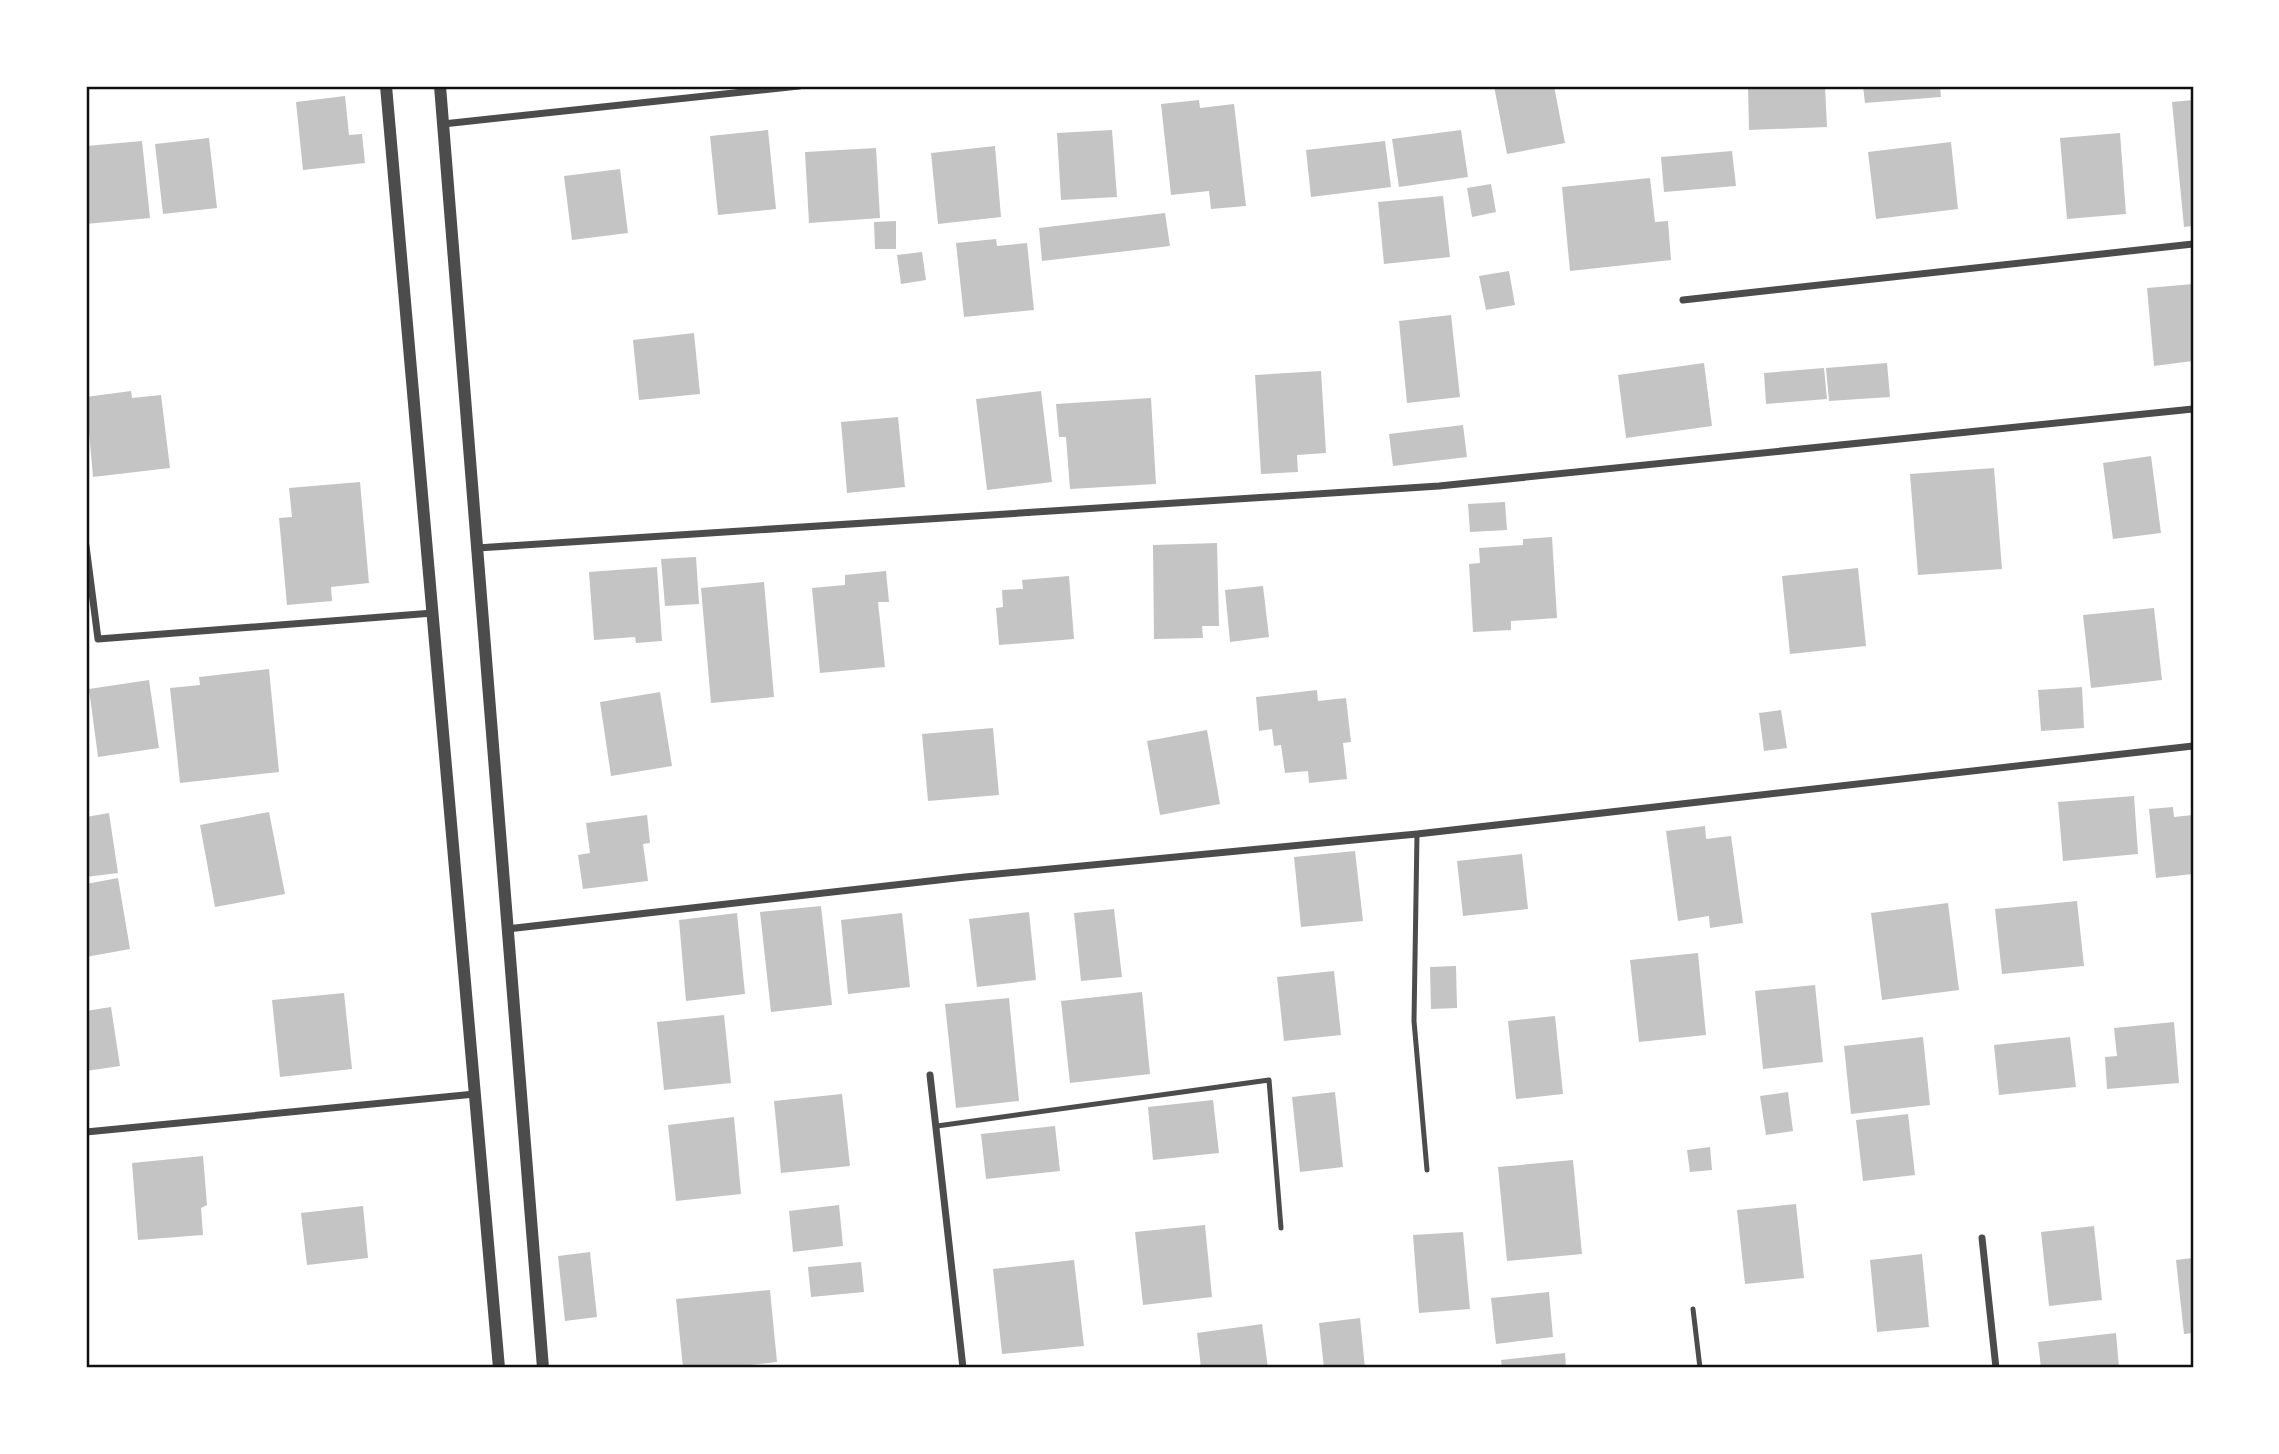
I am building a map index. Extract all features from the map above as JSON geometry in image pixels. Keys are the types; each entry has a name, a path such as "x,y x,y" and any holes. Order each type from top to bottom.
{"street":[{"path":"386,86 499,1368"},
{"path":"440,86 544,1368"},
{"path":"443,124 799,86"},
{"path":"1683,300 2193,244"},
{"path":"477,548 1439,486 2193,409"},
{"path":"86,546 98,639 433,613"},
{"path":"507,929 951,878 1417,834 2193,746"},
{"path":"930,1074 963,1368"},
{"path":"86,1132 475,1094"},
{"path":"1982,1238 1996,1368"}],"lane":[{"path":"1417,834 1415,1021 1427,1170"},
{"path":"937,1126 1269,1080 1280,1228"},
{"path":"1693,1309 1700,1368"}],"building":[{"path":"1494,86 1554,86 1565,143 1507,154"},
{"path":"1748,86 1825,86 1827,127 1749,130"},
{"path":"1863,86 1940,86 1941,97 1865,103"},
{"path":"345,96 349,135 362,134 365,163 303,170 296,102"},
{"path":"1199,100 1200,108 1234,104 1246,206 1211,209 1209,191 1171,195 1161,104"},
{"path":"2193,100 2193,226 2184,227 2172,102"},
{"path":"768,130 776,209 718,215 710,136"},
{"path":"1112,130 1117,197 1061,200 1057,133"},
{"path":"1461,130 1468,177 1399,187 1392,139"},
{"path":"2120,133 2126,214 2067,219 2060,138"},
{"path":"209,138 217,208 163,214 155,144"},
{"path":"142,141 150,218 86,224 86,146"},
{"path":"1385,141 1391,187 1311,197 1306,150"},
{"path":"1951,142 1958,209 1876,219 1868,152"},
{"path":"995,146 1001,217 938,224 931,153"},
{"path":"876,148 880,218 809,223 805,152"},
{"path":"1732,151 1736,186 1664,192 1661,157"},
{"path":"620,169 628,233 572,240 564,176"},
{"path":"1650,178 1655,222 1668,221 1671,260 1570,271 1562,187"},
{"path":"1491,184 1496,212 1472,217 1467,188"},
{"path":"1443,196 1450,257 1384,264 1378,202"},
{"path":"1165,213 1170,246 1042,261 1039,228"},
{"path":"896,221 896,249 875,249 874,222"},
{"path":"996,239 997,246 1027,243 1034,310 964,317 956,243"},
{"path":"922,252 926,280 901,284 897,255"},
{"path":"1509,271 1515,305 1486,310 1479,276"},
{"path":"2193,284 2193,361 2154,366 2147,288"},
{"path":"1451,315 1460,397 1407,403 1399,321"},
{"path":"694,333 700,394 639,400 633,340"},
{"path":"1704,363 1712,426 1626,438 1618,375"},
{"path":"1887,363 1890,397 1829,401 1826,368"},
{"path":"1824,368 1827,399 1766,404 1764,373"},
{"path":"1321,371 1326,453 1297,455 1298,472 1261,474 1255,375"},
{"path":"131,391 132,398 161,395 170,468 93,477 86,397"},
{"path":"1041,391 1052,482 987,490 976,399"},
{"path":"1151,398 1156,484 1070,489 1066,437 1059,437 1056,404"},
{"path":"898,417 905,487 847,493 841,422"},
{"path":"1463,425 1467,457 1393,466 1389,434"},
{"path":"2151,456 2161,533 2113,539 2103,463"},
{"path":"1994,468 2002,569 1918,575 1910,474"},
{"path":"360,482 369,583 331,587 332,601 287,605 279,518 292,517 289,488"},
{"path":"1505,502 1507,530 1470,532 1468,504"},
{"path":"1552,537 1557,618 1511,621 1511,630 1473,632 1469,564 1480,563 1479,548 1523,545 1523,539"},
{"path":"1217,543 1219,626 1202,626 1203,638 1154,639 1153,545"},
{"path":"696,557 699,604 665,606 661,559"},
{"path":"657,567 662,641 636,643 635,637 594,640 589,572"},
{"path":"1858,568 1866,646 1790,654 1782,576"},
{"path":"886,571 889,602 878,602 885,667 820,673 812,588 845,585 845,575"},
{"path":"1069,576 1074,639 999,645 996,608 1003,607 1002,590 1023,589 1022,580"},
{"path":"764,582 774,697 711,703 701,588"},
{"path":"1263,586 1269,637 1230,642 1225,590"},
{"path":"2154,608 2162,680 2091,688 2083,615"},
{"path":"269,669 279,772 180,783 170,688 200,685 199,677"},
{"path":"149,680 159,748 98,757 89,689"},
{"path":"2082,687 2084,728 2041,731 2038,690"},
{"path":"1317,690 1318,701 1346,698 1351,742 1343,743 1347,779 1309,783 1308,771 1285,773 1281,745 1274,746 1272,729 1259,731 1256,697"},
{"path":"660,692 672,766 611,776 600,702"},
{"path":"1781,710 1787,748 1764,751 1759,713"},
{"path":"993,728 999,795 928,801 922,734"},
{"path":"1207,730 1220,804 1160,815 1147,741"},
{"path":"2134,796 2138,854 2063,861 2058,802"},
{"path":"2173,807 2174,817 2193,815 2193,874 2156,878 2149,809"},
{"path":"269,812 285,894 215,907 200,825"},
{"path":"109,813 118,873 86,877 86,817"},
{"path":"647,815 650,843 643,844 648,881 583,889 578,855 590,853 586,823"},
{"path":"1705,826 1706,839 1731,836 1743,923 1710,928 1709,916 1678,921 1666,831"},
{"path":"1355,851 1363,921 1301,927 1294,857"},
{"path":"1522,854 1528,909 1463,916 1457,861"},
{"path":"118,878 130,949 86,957 86,884"},
{"path":"2077,901 2084,966 2002,974 1995,909"},
{"path":"1948,903 1959,990 1882,1000 1871,913"},
{"path":"821,906 832,1005 771,1012 760,912"},
{"path":"1114,909 1122,977 1081,981 1074,913"},
{"path":"1029,912 1036,980 977,987 969,919"},
{"path":"737,913 745,994 686,1001 679,920"},
{"path":"902,913 910,987 848,994 841,920"},
{"path":"1698,953 1706,1035 1639,1042 1630,960"},
{"path":"1456,966 1457,1008 1431,1009 1430,967"},
{"path":"1334,971 1341,1035 1284,1041 1277,977"},
{"path":"1815,985 1823,1062 1763,1069 1755,991"},
{"path":"1142,992 1150,1074 1070,1083 1061,1001"},
{"path":"344,993 352,1069 280,1077 272,1000"},
{"path":"1009,998 1019,1101 956,1108 945,1004"},
{"path":"111,1007 120,1066 86,1071 86,1011"},
{"path":"724,1015 731,1083 664,1090 657,1022"},
{"path":"1555,1016 1563,1094 1516,1099 1508,1021"},
{"path":"2174,1022 2179,1083 2107,1089 2105,1057 2117,1056 2114,1028"},
{"path":"1923,1037 1930,1105 1851,1114 1844,1046"},
{"path":"2070,1037 2076,1087 1999,1095 1994,1045"},
{"path":"1335,1092 1343,1167 1300,1172 1292,1097"},
{"path":"1788,1092 1793,1131 1766,1135 1760,1096"},
{"path":"842,1094 850,1166 781,1173 774,1101"},
{"path":"1213,1100 1219,1153 1153,1160 1148,1107"},
{"path":"1908,1114 1915,1175 1863,1181 1856,1120"},
{"path":"734,1117 741,1194 676,1201 668,1125"},
{"path":"1055,1126 1060,1171 986,1179 981,1134"},
{"path":"1710,1147 1712,1170 1690,1172 1687,1150"},
{"path":"203,1156 207,1205 201,1208 203,1235 138,1240 132,1163"},
{"path":"1573,1160 1582,1254 1507,1261 1498,1167"},
{"path":"1796,1204 1804,1278 1745,1284 1737,1210"},
{"path":"839,1205 843,1246 793,1252 789,1211"},
{"path":"363,1206 368,1258 307,1265 301,1213"},
{"path":"1205,1225 1212,1297 1143,1305 1135,1232"},
{"path":"2094,1226 2102,1300 2049,1306 2041,1232"},
{"path":"1463,1232 1470,1309 1419,1313 1413,1235"},
{"path":"590,1252 597,1317 565,1321 558,1256"},
{"path":"1922,1254 1929,1327 1877,1332 1870,1260"},
{"path":"2193,1258 2193,1333 2184,1334 2176,1260"},
{"path":"1074,1260 1084,1346 1002,1354 993,1269"},
{"path":"861,1262 864,1292 811,1297 808,1267"},
{"path":"770,1290 777,1362 724,1368 683,1368 676,1299"},
{"path":"1549,1292 1553,1337 1496,1344 1491,1298"},
{"path":"1360,1318 1365,1368 1324,1368 1319,1323"},
{"path":"1262,1324 1268,1368 1201,1368 1197,1333"},
{"path":"2116,1333 2119,1368 2041,1368 2038,1342"},
{"path":"1565,1353 1566,1368 1502,1368 1501,1360"}]}
